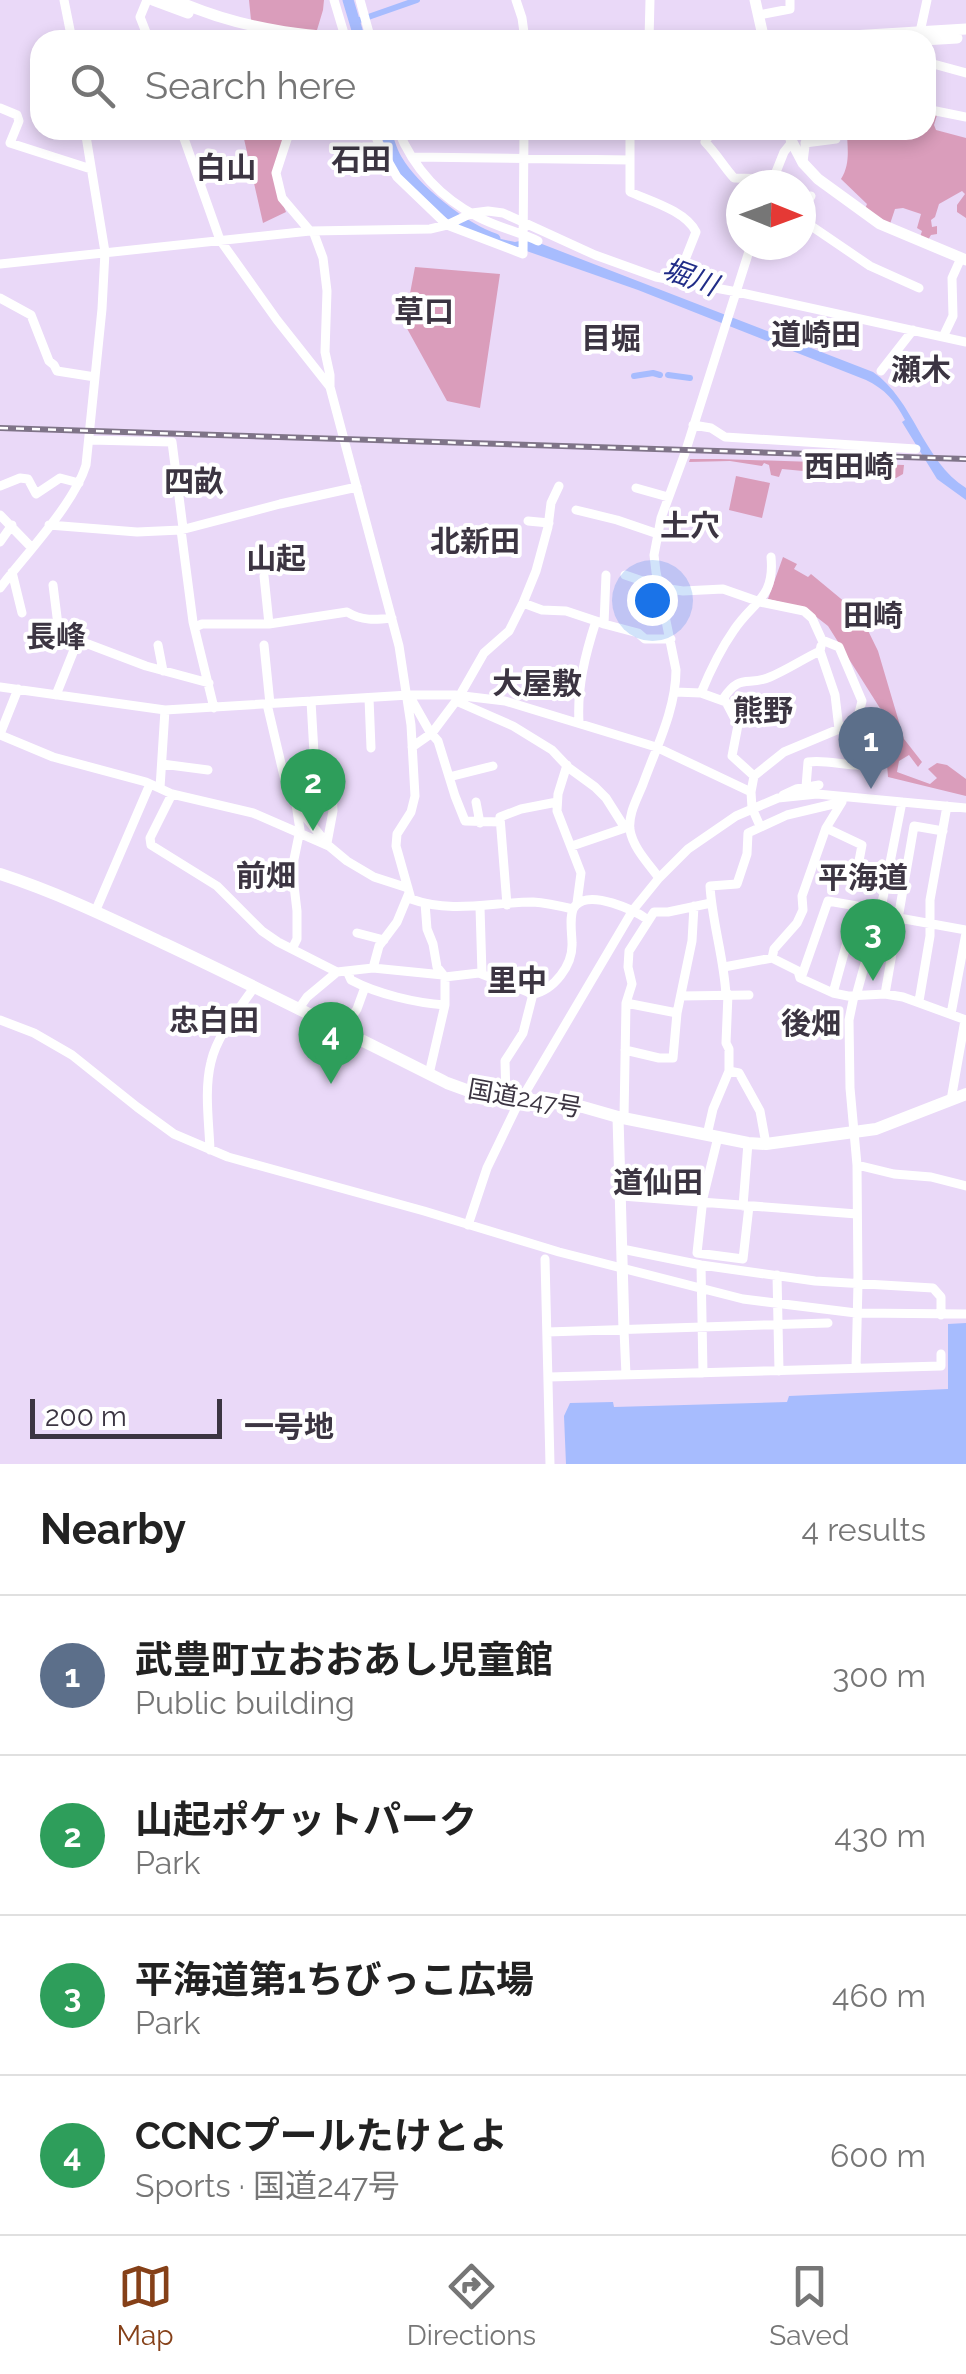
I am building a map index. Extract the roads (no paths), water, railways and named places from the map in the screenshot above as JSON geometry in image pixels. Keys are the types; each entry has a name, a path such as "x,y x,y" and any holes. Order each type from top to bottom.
{"highway":[{"name":"国道247号","path":"0,874 95,912 255,986 469,1091 583,1107 621,1118 766,1144 888,1125 966,1094"}],"main road":[{"path":"150,0 241,30"},
{"path":"176,0 270,30"},
{"path":"755,0 762,30"},
{"path":"936,34 966,29"},
{"path":"936,36 966,37"},
{"path":"795,140 803,163 818,179 880,224 964,259"},
{"path":"621,1118 624,1330"}],"street":[{"path":"64,0 70,30"},
{"path":"145,30 140,17 150,0"},
{"path":"334,0 343,30"},
{"path":"516,0 524,30"},
{"path":"649,30 650,0"},
{"path":"759,15 790,9 790,0"},
{"path":"923,30 927,0"},
{"path":"361,3 369,30"},
{"path":"936,65 966,73"},
{"path":"0,108 17,115 10,144 91,169"},
{"path":"936,110 966,118"},
{"path":"0,588 79,483 86,465 104,252 87,140"},
{"path":"185,140 220,240 330,388"},
{"path":"287,140 276,173 282,198 311,231 323,258 325,352 330,388 392,618 408,695 414,802 396,839 412,899 480,907 538,902 575,906 598,901 622,905 648,920"},
{"path":"378,140 397,177 447,225 523,254 524,140"},
{"path":"403,140 420,170 440,193 472,213 538,240"},
{"path":"630,140 630,192 672,211 693,224 696,232 677,280"},
{"path":"706,140 728,170"},
{"path":"777,170 794,140"},
{"path":"413,158 630,160"},
{"path":"0,264 311,231 421,230 447,225 472,213 496,211 524,220 594,255 656,276 966,342"},
{"path":"816,227 870,266 919,288"},
{"path":"943,336 953,316 952,278 964,259"},
{"path":"628,828 675,692 676,670 654,556 658,534 747,260"},
{"path":"0,298 31,315 49,361 57,371 95,376"},
{"path":"881,371 913,330"},
{"path":"693,425 711,428 725,437 916,449"},
{"path":"90,440 172,442 195,627 214,708"},
{"path":"0,486 28,479 36,494 60,478 79,483"},
{"path":"412,746 432,733 489,646 509,631 524,604 558,486"},
{"path":"49,525 137,532 182,529 357,488"},
{"path":"636,488 668,497"},
{"path":"576,510 658,534"},
{"path":"0,515 32,548"},
{"path":"528,521 549,523"},
{"path":"0,542 12,525"},
{"path":"701,693 734,630 760,602 772,576 771,558"},
{"path":"12,572 22,614"},
{"path":"578,722 579,688 600,623 606,575"},
{"path":"625,575 684,591 723,588 760,602 804,611 812,618 821,645 840,729"},
{"path":"264,576 269,624"},
{"path":"53,586 59,633"},
{"path":"524,604 566,611 638,632 645,639 670,639"},
{"path":"195,627 269,624 347,612 357,618 392,618"},
{"path":"42,630 208,684"},
{"path":"56,695 78,640"},
{"path":"264,644 269,704 287,789 328,844 357,868 409,890"},
{"path":"158,645 164,671"},
{"path":"723,700 730,688 740,682 770,677 821,645 838,648 862,701 866,765 808,762 817,806"},
{"path":"0,686 164,710 408,695 505,700 656,747 752,792"},
{"path":"18,689 0,734 53,756 172,794 252,813 328,844"},
{"path":"675,692 701,693 723,700 738,725 732,756 754,776"},
{"path":"408,695 438,741 465,821 500,822"},
{"path":"457,697 552,750 595,787 628,828 659,878"},
{"path":"368,743 369,698"},
{"path":"311,702 316,788 332,788 328,844"},
{"path":"95,912 155,786 162,764 164,710"},
{"path":"760,826 752,808 754,776 784,752 880,713"},
{"path":"162,764 208,770"},
{"path":"300,1008 306,997 342,971 373,968 444,976 482,974 532,994 551,987 572,947 570,928 581,872 560,821 557,802 566,765"},
{"path":"450,778 493,766"},
{"path":"468,1225 487,1168 522,1098 634,910 659,878 696,843 752,808 815,788 966,808"},
{"path":"172,794 150,838 152,845 217,886 262,932 342,971 364,987 416,1002 445,1004"},
{"path":"476,802 480,823"},
{"path":"508,905 500,817 557,802"},
{"path":"748,1143 743,1259 697,1253 720,1090 729,1071 727,995 710,886 737,884 748,832 778,818 842,802 826,828 802,896 803,910 772,958"},
{"path":"856,1368 857,1165 849,1020 882,898 902,802"},
{"path":"292,949 297,939 292,869 299,832 296,803"},
{"path":"919,1002 930,900 946,806"},
{"path":"885,994 914,826 943,830"},
{"path":"572,846 628,828"},
{"path":"826,828 862,845 856,877"},
{"path":"373,968 374,957 397,922 409,890"},
{"path":"800,978 828,901 858,906 834,993"},
{"path":"424,903 437,967 444,976 445,1004 428,1074"},
{"path":"621,1118 626,1003 632,984 629,951 654,912 711,904"},
{"path":"625,1050 673,1058 676,1013 692,942 694,906"},
{"path":"480,907 482,974"},
{"path":"898,918 966,931 951,1014"},
{"path":"357,933 384,940"},
{"path":"724,967 772,958 798,971 800,978"},
{"path":"800,978 834,993 885,994 966,1020 950,1100"},
{"path":"210,1150 207,1100 211,1060 236,1009 255,986"},
{"path":"344,1030 364,987"},
{"path":"506,1097 505,1061 524,1033 532,994"},
{"path":"681,996 749,995"},
{"path":"626,1003 676,1013"},
{"path":"0,1020 34,1033 72,1055 160,1124 210,1150 622,1269 743,1299 856,1313 966,1314"},
{"path":"729,1071 739,1073 757,1104 766,1144"},
{"path":"857,1165 966,1186"},
{"path":"622,1196 857,1214"},
{"path":"622,1249 814,1281 933,1288 941,1297 941,1315"},
{"path":"545,1259 550,1464"},
{"path":"701,1265 703,1373"},
{"path":"777,1274 780,1371"},
{"path":"547,1332 828,1323"},
{"path":"624,1330 626,1375"},
{"path":"549,1377 941,1366 942,1354"}],"water":[{"path":"478,234 515,242 529,239 873,372 899,398 939,462 966,488 966,500 937,479 897,407 866,380 638,290"},
{"path":"966,1323 966,1464 566,1464 564,1416 570,1403 613,1402 614,1407 787,1402 789,1396 948,1389 948,1324"}],"waterway":[{"name":"堀川","path":"348,0 357,30"},
{"path":"354,22 417,0"},
{"name":"堀川","path":"389,140 395,157 427,195 455,217 495,239"},
{"path":"634,376 660,375"},
{"path":"668,375 690,378"}],"railway":[{"path":"0,428 966,459"}],"place":[{"name":"武豊町立おおあし児童館","path":"871,789"},
{"name":"山起ポケットパーク","path":"313,831"},
{"name":"平海道第1ちびっこ広場","path":"873,981"},
{"name":"CCNCプールたけとよ","path":"331,1084"}],"district":[{"name":"石田","path":"361,159"},
{"name":"白山","path":"226,167"},
{"name":"草口","path":"424,311"},
{"name":"道崎田","path":"816,334"},
{"name":"目堀","path":"611,338"},
{"name":"瀬木","path":"921,369"},
{"name":"西田崎","path":"849,466"},
{"name":"四畝","path":"194,481"},
{"name":"土穴","path":"690,525"},
{"name":"北新田","path":"475,541"},
{"name":"山起","path":"276,558"},
{"name":"田崎","path":"873,615"},
{"name":"長峰","path":"56,636"},
{"name":"大屋敷","path":"537,683"},
{"name":"熊野","path":"763,710"},
{"name":"前畑","path":"266,875"},
{"name":"平海道","path":"863,877"},
{"name":"里中","path":"517,980"},
{"name":"忠白田","path":"214,1020"},
{"name":"後畑","path":"811,1023"},
{"name":"道仙田","path":"658,1182"},
{"name":"一号地","path":"289,1426"}]}
